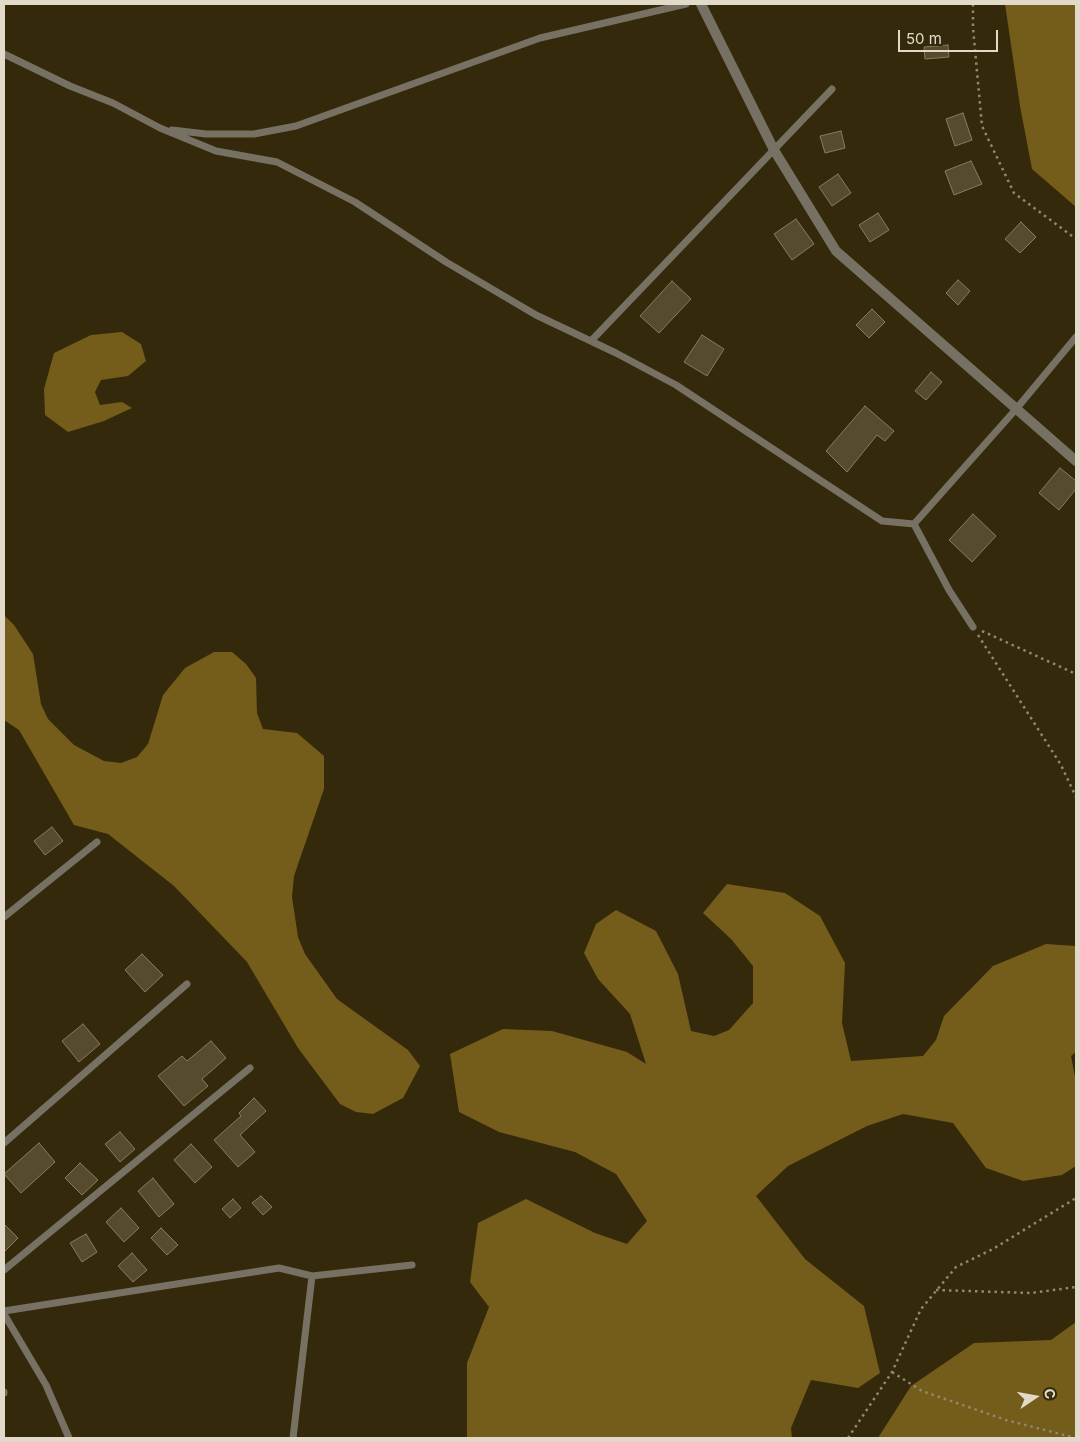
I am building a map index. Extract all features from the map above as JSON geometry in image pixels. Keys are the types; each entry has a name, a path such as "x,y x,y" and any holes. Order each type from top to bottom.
{"street":[{"path":"701,4 774,150 836,251 1076,461"}],"lane":[{"path":"160,128 206,134 254,134 296,126 540,38 686,4"},
{"path":"4,54 70,86 113,103 160,128 216,151 277,162 355,202 446,262 536,315 676,385 882,521 914,524"},
{"path":"591,341 832,89"},
{"path":"914,524 1017,408 1076,336"},
{"path":"914,524 949,590 974,627"},
{"path":"4,917 97,842"},
{"path":"4,1143 187,984"},
{"path":"4,1270 250,1068"},
{"path":"68,1438 46,1385 4,1312 279,1268 312,1276 412,1265"},
{"path":"293,1438 312,1276"}],"path":[{"path":"973,4 973,28 982,126 1014,193 1076,239"},
{"path":"974,627 1076,674"},
{"path":"974,627 1061,765 1076,797"},
{"path":"848,1438 892,1372 921,1309 956,1267 993,1249 1076,1198"},
{"path":"936,1290 1031,1293 1076,1287"},
{"path":"892,1372 922,1391 1006,1420 1076,1438"}],"shaded area":[{"path":"1005,4 1076,4 1076,207 1032,169 1020,106"},
{"path":"122,332 141,344 146,361 128,376 101,380 95,392 100,405 122,402 132,408 104,421 68,432 45,415 44,389 54,353 91,335"},
{"path":"4,615 14,625 33,654 41,704 48,719 74,745 104,761 121,763 137,757 148,744 163,695 185,668 214,652 232,652 246,664 256,678 257,713 263,729 297,733 324,756 324,789 294,876 292,897 298,937 305,954 337,999 408,1050 420,1066 403,1098 373,1114 356,1112 340,1104 298,1048 247,962 174,886 108,834 74,825 19,730 4,720"},
{"path":"727,884 785,893 820,916 845,963 842,1023 851,1061 923,1056 936,1040 944,1016 993,966 1046,944 1076,946 1076,1052 1071,1056 1076,1082 1076,1166 1062,1175 1023,1181 986,1168 953,1123 903,1114 867,1126 788,1166 756,1196 805,1259 864,1306 880,1373 858,1388 811,1380 791,1428 792,1438 467,1438 467,1363 489,1307 470,1282 478,1223 526,1199 595,1233 627,1244 647,1221 616,1174 575,1152 499,1132 459,1112 450,1054 503,1029 552,1031 627,1052 646,1064 630,1014 598,979 584,953 596,924 616,910 656,931 678,974 691,1031 714,1036 729,1030 753,1003 753,966 731,939 703,913"},
{"path":"1076,1322 1076,1438 878,1438 911,1386 974,1343 1051,1340"}],"building":[{"path":"948,45 949,57 925,59 924,47"},
{"path":"963,113 972,140 955,146 946,119"},
{"path":"841,131 845,148 825,153 820,136"},
{"path":"971,161 982,184 954,195 945,171"},
{"path":"838,174 851,193 832,206 819,187"},
{"path":"878,213 889,230 870,242 859,225"},
{"path":"796,219 814,244 792,260 774,234"},
{"path":"1021,222 1036,237 1020,253 1005,239"},
{"path":"958,280 970,291 958,305 946,293"},
{"path":"672,281 691,299 659,333 640,316"},
{"path":"872,309 885,322 869,338 856,325"},
{"path":"702,335 724,349 707,376 684,362"},
{"path":"931,372 942,382 926,400 915,391"},
{"path":"865,406 894,431 885,441 877,435 847,472 826,451"},
{"path":"1060,468 1076,481 1076,489 1059,510 1039,493"},
{"path":"973,514 996,536 972,562 949,540"},
{"path":"52,827 63,841 45,855 34,841"},
{"path":"142,954 163,975 145,992 125,970"},
{"path":"83,1024 100,1044 79,1062 62,1041"},
{"path":"211,1041 226,1058 202,1079 208,1086 184,1106 158,1076 182,1056 187,1061"},
{"path":"254,1098 266,1111 240,1135 255,1152 238,1167 214,1140 241,1116 239,1113"},
{"path":"120,1132 135,1149 120,1162 105,1144"},
{"path":"39,1143 55,1162 21,1193 4,1174"},
{"path":"191,1144 212,1167 195,1183 174,1160"},
{"path":"80,1163 98,1180 82,1195 65,1178"},
{"path":"153,1178 174,1204 159,1217 138,1191"},
{"path":"261,1196 272,1207 263,1215 252,1203"},
{"path":"233,1199 241,1208 230,1218 222,1209"},
{"path":"121,1208 139,1228 124,1242 106,1222"},
{"path":"4,1224 18,1238 4,1252"},
{"path":"161,1228 178,1245 167,1255 151,1238"},
{"path":"86,1234 97,1252 82,1262 70,1243"},
{"path":"132,1253 147,1270 133,1282 118,1266"}]}
